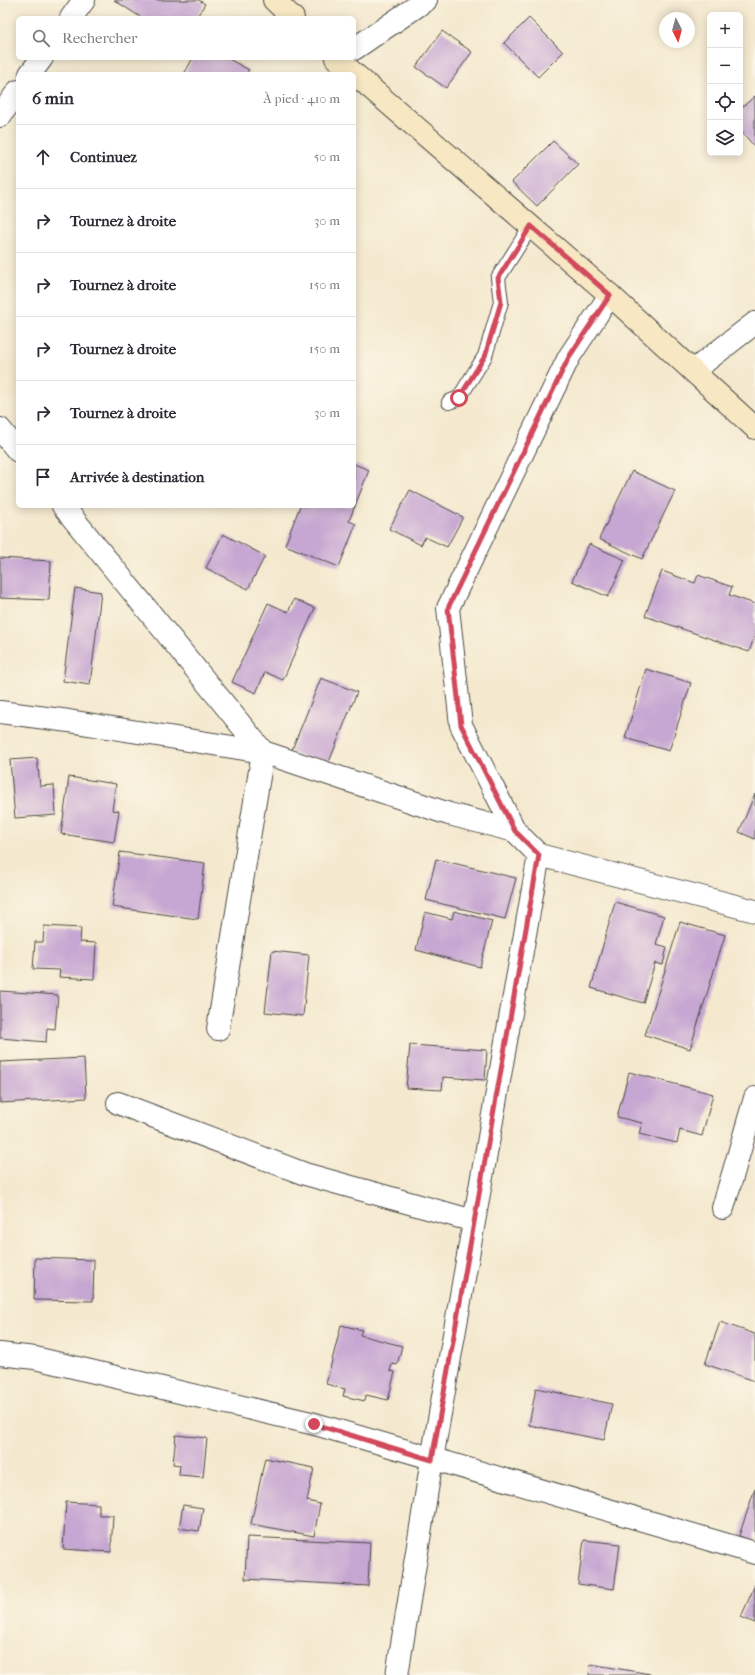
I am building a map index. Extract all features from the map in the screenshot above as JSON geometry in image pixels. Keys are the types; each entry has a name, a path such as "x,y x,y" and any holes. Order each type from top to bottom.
{"main road":[{"path":"274,0 291,16"},
{"path":"346,60 610,295 755,428"}],"street":[{"path":"72,16 84,0"},
{"path":"356,47 426,0"},
{"path":"32,72 40,60"},
{"path":"0,116 16,94"},
{"path":"610,295 569,357 448,608 461,725 515,831 539,855 755,911"},
{"path":"693,371 755,323"},
{"path":"0,429 16,449"},
{"path":"65,508 263,752 218,1029"},
{"path":"0,712 69,721 263,752 450,814 515,831"},
{"path":"397,1675 432,1460 539,855"},
{"path":"724,1208 755,1098"},
{"path":"118,1103 305,1174 474,1220"},
{"path":"0,1354 34,1358 314,1424 432,1460 755,1553"}],"lane":[{"path":"449,402 459,398 485,356 501,302 498,278 531,226"}],"building":[{"path":"114,0 199,0 205,4 197,16 139,16"},
{"path":"529,18 563,52 538,77 504,43"},
{"path":"442,31 472,52 446,88 416,67"},
{"path":"192,60 231,60 249,70 248,72 185,72"},
{"path":"755,96 755,147 743,133 743,106"},
{"path":"553,141 578,164 537,206 512,182"},
{"path":"356,465 369,470 356,503"},
{"path":"632,471 675,491 642,559 599,539"},
{"path":"410,490 463,517 447,547 425,537 421,545 389,529"},
{"path":"299,508 354,508 349,521 356,524 339,567 285,545"},
{"path":"223,534 265,556 248,589 206,568"},
{"path":"589,544 625,560 608,597 572,581"},
{"path":"0,558 51,561 49,600 0,598"},
{"path":"662,571 695,583 698,575 732,587 729,595 755,604 755,635 749,652 645,616"},
{"path":"75,588 101,592 90,685 63,681"},
{"path":"294,599 315,608 283,680 265,672 256,693 232,682 268,603 288,612"},
{"path":"646,669 691,683 669,751 625,738"},
{"path":"321,678 357,692 327,767 291,752"},
{"path":"37,758 40,786 54,785 56,815 15,818 10,760"},
{"path":"69,777 116,784 112,810 119,811 114,842 61,834"},
{"path":"755,794 755,839 739,832"},
{"path":"120,852 205,863 198,919 112,907"},
{"path":"436,859 516,878 505,919 426,900"},
{"path":"615,902 664,916 656,944 667,947 663,965 655,963 643,1003 591,988"},
{"path":"454,911 492,921 480,967 416,950 425,912 452,919"},
{"path":"680,922 725,935 690,1049 645,1035"},
{"path":"44,926 81,928 80,942 96,943 94,979 59,977 60,970 33,969 35,942 43,942"},
{"path":"272,951 309,955 303,1016 265,1012"},
{"path":"0,991 58,995 55,1029 47,1028 46,1042 0,1038"},
{"path":"410,1045 487,1050 485,1080 443,1077 442,1090 406,1088"},
{"path":"84,1058 86,1098 0,1103 0,1062"},
{"path":"629,1072 713,1094 702,1136 680,1130 677,1143 639,1134 642,1123 617,1117"},
{"path":"35,1258 94,1260 93,1301 34,1300"},
{"path":"720,1322 755,1334 755,1381 705,1364"},
{"path":"341,1325 362,1330 360,1335 402,1346 397,1365 392,1364 390,1371 395,1372 388,1400 366,1395 365,1401 343,1396 345,1389 326,1384"},
{"path":"536,1388 612,1404 604,1440 529,1425"},
{"path":"176,1435 207,1438 203,1477 179,1475 180,1465 173,1464"},
{"path":"265,1458 314,1468 307,1501 320,1504 314,1536 251,1524"},
{"path":"755,1488 755,1542 739,1536"},
{"path":"66,1502 99,1504 99,1515 113,1515 111,1552 63,1549"},
{"path":"183,1505 203,1508 199,1531 179,1528"},
{"path":"247,1537 370,1543 368,1586 245,1579"},
{"path":"584,1540 620,1544 614,1589 578,1584"},
{"path":"755,1585 755,1623 741,1617"},
{"path":"590,1664 650,1674 650,1675 589,1675"}],"route":[{"path":"314,1424 432,1460 539,855 515,831 461,725 448,608 569,357 610,295 531,226 498,278 501,302 485,356 468,386 459,398"}]}
